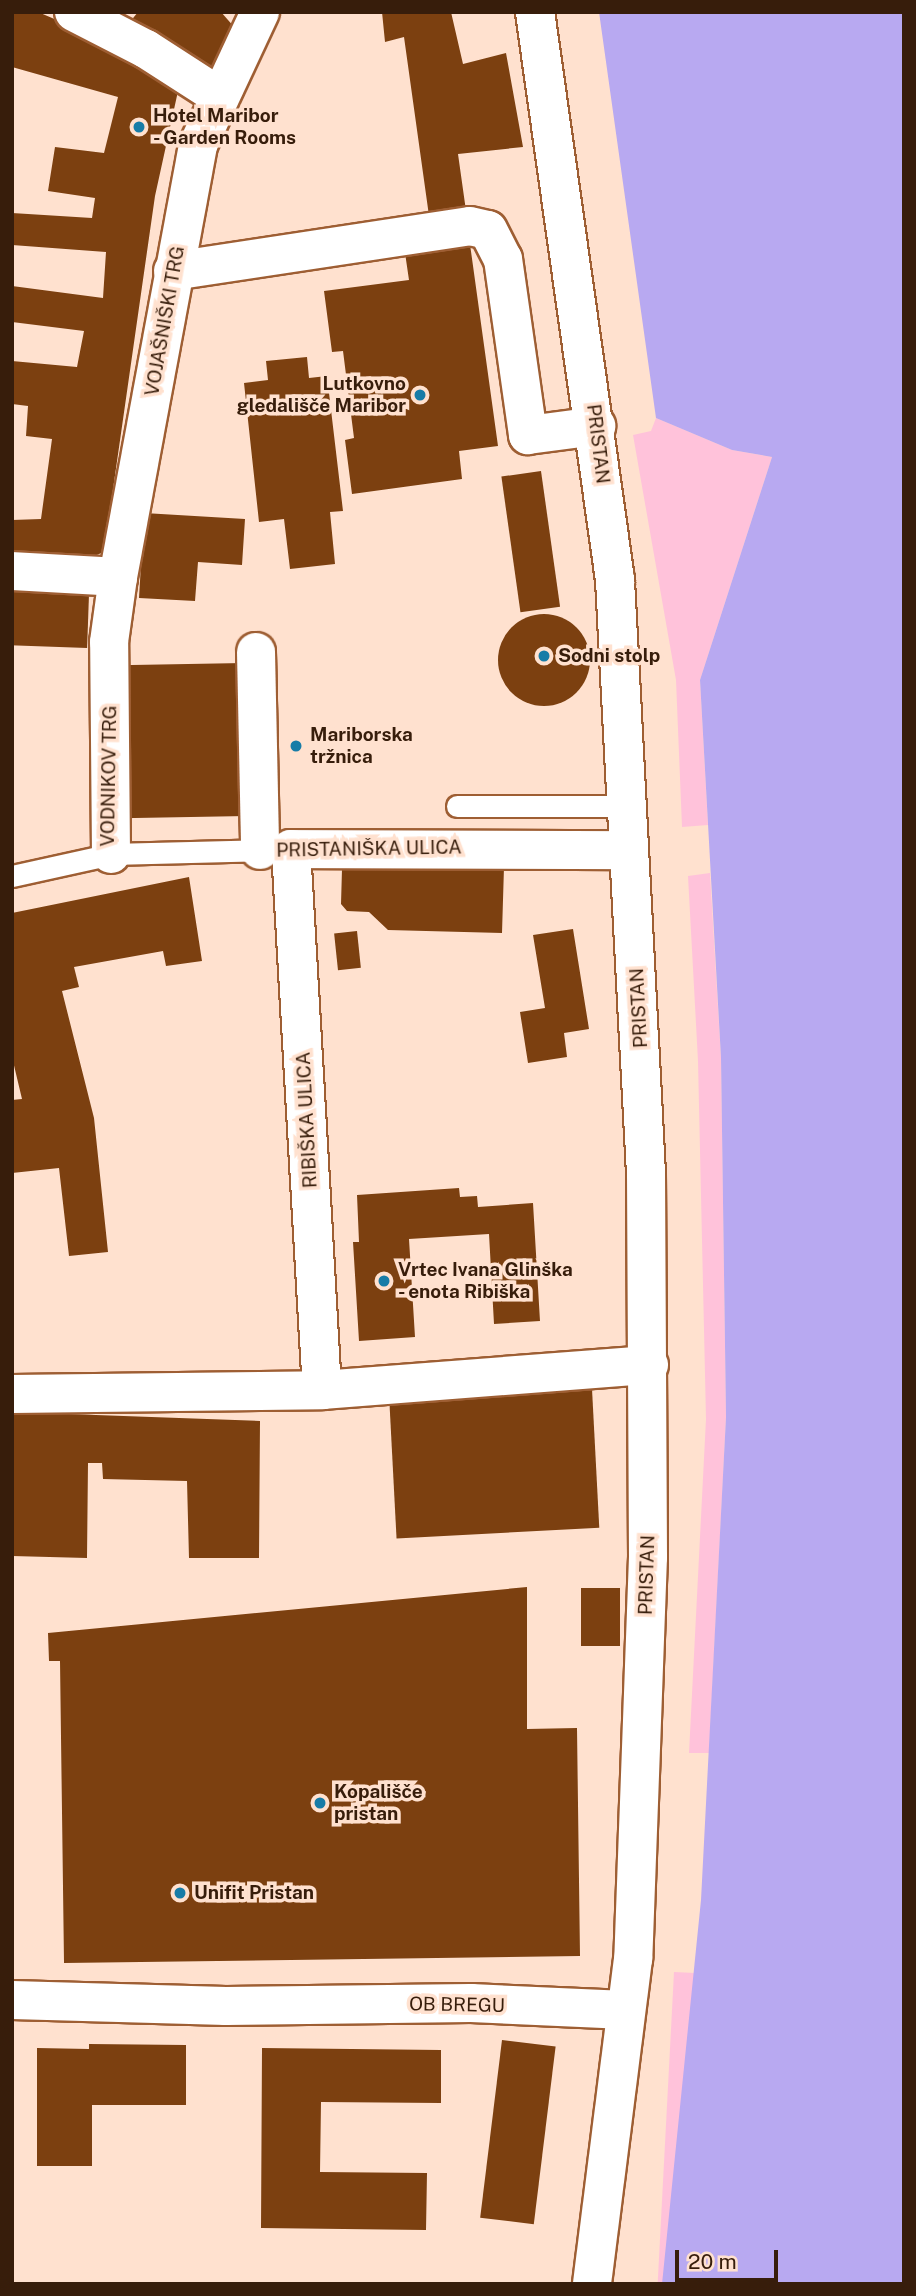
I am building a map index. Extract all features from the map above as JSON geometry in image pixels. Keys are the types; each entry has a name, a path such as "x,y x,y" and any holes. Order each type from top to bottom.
{"street":[{"path":"74,12 146,49 219,96"},
{"name":"VOJAŠNIŠKI TRG","path":"109,642 118,577 198,145 260,12"},
{"name":"PRISTAN","path":"534,12 596,426 625,712 624,807 642,1067 649,1365 635,1903 626,2011"},
{"path":"173,271 470,226 488,230 503,259 528,435 596,426"},
{"path":"12,572 118,577"},
{"name":"VODNIKOV TRG","path":"109,642 111,854"},
{"name":"RIBIŠKA ULICA","path":"256,652 276,850 322,1390"},
{"name":"PRISTANIŠKA ULICA","path":"276,850 627,850"},
{"path":"12,1394 322,1390 649,1365"},
{"name":"OB BREGU","path":"12,2000 226,2006 471,2003 626,2011"},
{"path":"592,2284 626,2011"}],"lane":[{"path":"457,806 624,807"},
{"name":"PRISTANIŠKA ULICA","path":"111,854 276,850"},
{"name":"VODNIKOV TRG","path":"12,876 111,854"}],"shaded area":[{"path":"599,12 904,12 904,2284 662,2284 701,1900 726,1417 721,1058 700,680 772,457 732,450 656,418"},
{"path":"656,418 732,450 772,457 700,680 708,825 682,827 676,680 633,435 651,431"},
{"path":"710,873 721,1058 726,1417 709,1753 689,1753 706,1419 698,1061 688,876"},
{"path":"674,1972 695,1973 679,2284 658,2284"}],"building":[{"path":"12,12 38,12 127,50 180,82 155,196 104,552 84,560 12,562 12,520 41,519 52,439 26,436 28,406 12,404 12,361 77,367 84,331 12,322 12,286 103,298 106,252 12,245 12,213 92,218 95,198 48,191 55,147 104,153 118,97 12,67"},
{"path":"138,12 221,12 235,28 208,76 125,28"},
{"path":"382,12 451,12 463,64 506,53 523,147 458,154 467,218 430,223 404,37 385,42"},
{"name":"Lutkovno gledališče Maribor","path":"469,237 498,446 459,451 462,479 352,494 345,440 354,438 343,351 332,352 324,291 409,280 404,246"},
{"path":"307,357 309,378 327,376 343,511 330,512 335,564 290,569 284,519 259,522 244,383 268,380 266,361"},
{"path":"541,471 560,607 520,612 501,477"},
{"path":"144,513 245,519 242,565 198,562 195,601 139,598"},
{"path":"12,591 89,594 87,648 12,645"},
{"name":"Sodni stolp","path":"544,614 562,618 576,628 586,642 590,660 586,678 576,692 562,702 544,706 526,702 512,692 502,678 498,660 502,642 512,628 526,618"},
{"path":"244,663 247,816 121,818 118,665"},
{"path":"371,864 504,867 502,933 388,930 369,912 347,911 341,904 342,869 370,870"},
{"path":"189,877 202,961 166,966 163,951 74,967 79,987 62,991 94,1118 108,1252 69,1256 59,1168 12,1173 12,1100 22,1099 12,1057 12,913"},
{"path":"573,929 589,1029 564,1033 567,1057 528,1063 520,1012 545,1008 533,935"},
{"path":"357,931 361,968 338,970 334,933"},
{"name":"Vrtec Ivana Glinška - enota Ribiška","path":"459,1188 460,1197 477,1196 478,1207 533,1203 540,1321 494,1324 489,1234 409,1239 415,1337 359,1341 353,1242 359,1242 357,1195"},
{"path":"592,1389 599,1528 397,1538 389,1400"},
{"path":"12,1412 260,1421 259,1558 189,1558 187,1481 103,1479 102,1463 88,1463 87,1558 12,1556"},
{"name":"Kopališče pristan","path":"527,1587 527,1729 577,1728 580,1956 64,1963 60,1661 49,1661 48,1633"},
{"path":"581,1588 620,1588 620,1646 581,1646"},
{"path":"502,2040 556,2047 534,2224 480,2218"},
{"path":"89,2044 186,2045 186,2105 92,2105 92,2166 37,2166 37,2048 89,2049"},
{"path":"262,2048 441,2050 441,2103 321,2102 320,2172 427,2173 426,2230 261,2228"}],"place":[{"name":"Hotel Maribor - Garden Rooms","path":"139,127"},
{"name":"Lutkovno gledališče Maribor","path":"420,395"},
{"name":"Sodni stolp","path":"544,656"},
{"name":"Mariborska tržnica","path":"296,746"},
{"name":"Vrtec Ivana Glinška - enota Ribiška","path":"384,1281"},
{"name":"Kopališče pristan","path":"320,1803"},
{"name":"Unifit Pristan","path":"180,1893"}]}
